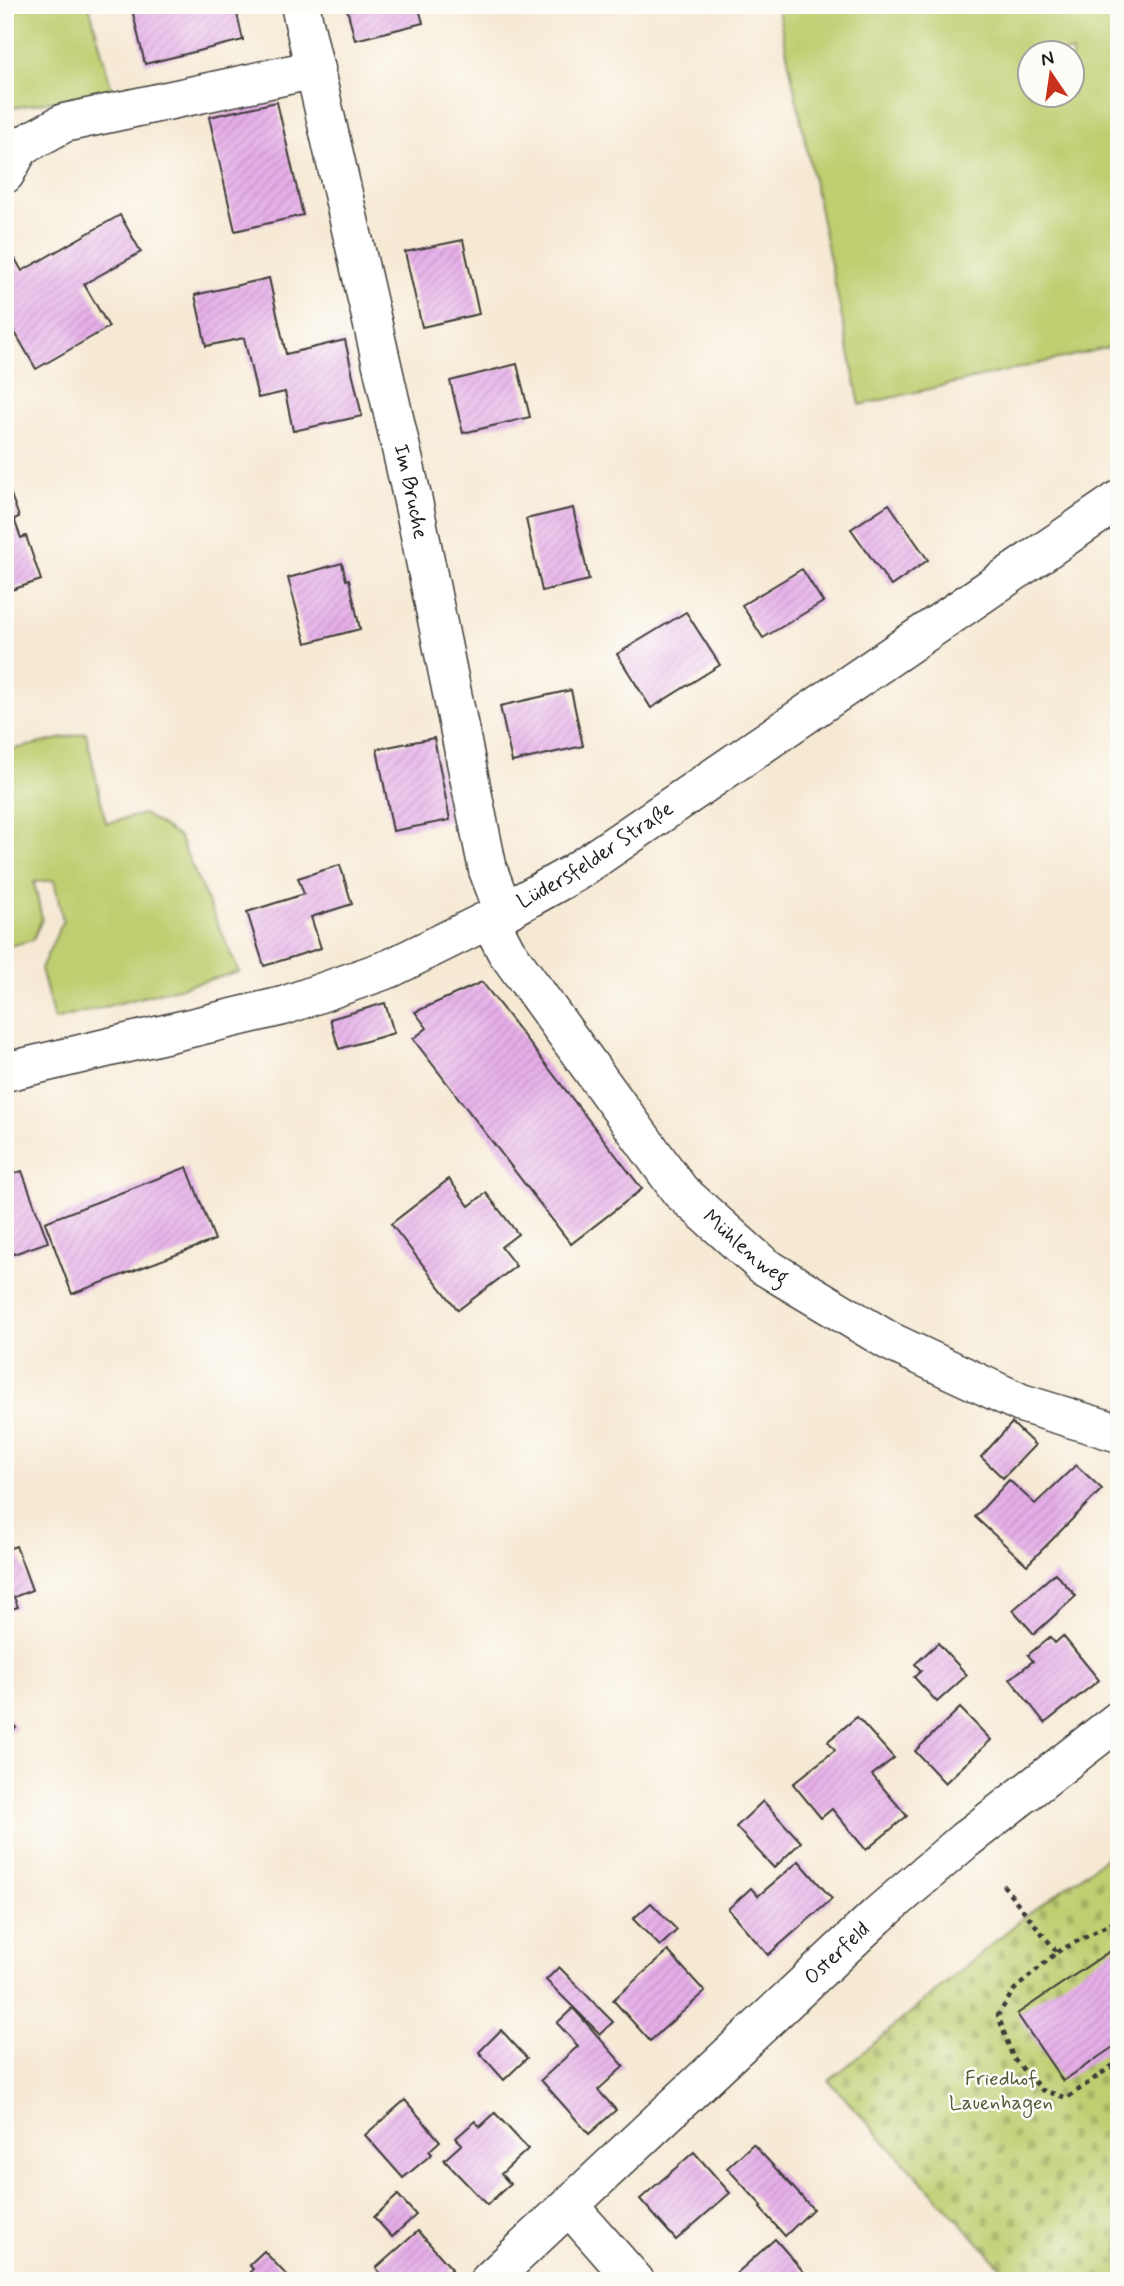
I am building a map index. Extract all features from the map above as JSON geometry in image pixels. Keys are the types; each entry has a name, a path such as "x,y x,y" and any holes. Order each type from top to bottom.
{"street":[{"name":"Im Bruche","path":"300,5 413,501 497,916"},
{"path":"5,174 20,147 64,123 316,69"},
{"name":"Lüdersfelder Straße","path":"5,1072 283,1006 391,968 497,916 574,873 1119,500"},
{"name":"Mühlenweg","path":"497,916 506,951 680,1191 764,1266 901,1347 1021,1403 1119,1433"},
{"name":"Osterfeld","path":"489,2281 877,1916 965,1840 1119,1720"},
{"path":"569,2206 635,2281"}],"path":[{"path":"1003,1885 1057,1952"},
{"path":"1119,1923 1112,1923 1057,1952 1014,1990 998,2015 1013,2058 1042,2090 1068,2098 1119,2061"}],"green space":[{"path":"5,5 89,5 112,90 7,109"},
{"path":"777,5 1111,5 1119,39 1119,345 860,405"},
{"path":"86,733 106,823 144,814 179,837 239,972 54,1020 41,968 63,921 54,880 34,882 42,919 33,940 5,947 5,751"},
{"name":"Friedhof Lauenhagen","path":"1119,1848 1119,2281 1014,2281 829,2081 1023,1918"}],"building":[{"path":"131,5 235,5 243,40 145,64"},
{"path":"346,5 418,5 423,23 355,40"},
{"path":"277,102 303,215 235,231 209,117"},
{"path":"120,215 141,252 84,284 109,327 36,369 5,315 5,241 22,271"},
{"path":"463,240 479,314 422,327 405,252"},
{"path":"269,278 286,354 345,340 362,416 293,431 285,392 258,398 244,338 206,346 195,295"},
{"path":"517,364 530,417 463,433 450,381"},
{"path":"5,478 19,517 14,519 21,538 26,536 41,580 5,592"},
{"path":"889,504 928,560 891,586 851,529"},
{"path":"573,508 589,580 542,591 526,519"},
{"path":"342,563 346,580 349,579 360,629 306,643 288,578"},
{"path":"802,569 823,602 763,638 742,605"},
{"path":"686,612 720,665 651,708 617,654"},
{"path":"571,690 583,746 512,762 500,706"},
{"path":"434,738 450,820 393,831 377,749"},
{"path":"340,865 352,904 311,917 321,948 264,966 247,912 304,894 298,878"},
{"path":"482,982 642,1189 571,1244 413,1039 427,1028 415,1012"},
{"path":"385,1003 394,1033 339,1049 330,1019"},
{"path":"187,1167 215,1240 72,1294 45,1222"},
{"path":"22,1171 48,1242 5,1257 5,1177"},
{"path":"449,1179 469,1206 486,1193 518,1234 501,1247 516,1266 458,1310 391,1224"},
{"path":"1012,1423 1035,1445 1003,1478 981,1457"},
{"path":"1076,1465 1102,1489 1027,1565 975,1517 1009,1480 1035,1504"},
{"path":"16,1546 32,1590 14,1597 18,1607 5,1611 5,1550"},
{"path":"1055,1573 1076,1596 1034,1634 1013,1610"},
{"path":"1063,1636 1099,1680 1045,1723 1010,1679 1033,1661 1028,1655 1050,1637 1055,1643"},
{"path":"938,1643 967,1675 937,1702 914,1677 921,1671 915,1664"},
{"path":"960,1708 991,1740 945,1783 915,1751"},
{"path":"5,1712 16,1728 5,1735"},
{"path":"857,1717 894,1758 872,1775 907,1816 866,1850 832,1809 821,1818 793,1784 835,1750 828,1741"},
{"path":"763,1801 801,1842 774,1868 736,1827"},
{"path":"799,1861 832,1899 768,1955 728,1909 751,1888 758,1896"},
{"path":"651,1903 677,1930 660,1946 633,1919"},
{"path":"1119,1945 1119,2043 1063,2081 1017,2014"},
{"path":"668,1951 705,1992 650,2041 613,2000"},
{"path":"559,1967 613,2022 600,2034 546,1980"},
{"path":"573,2008 624,2066 598,2090 616,2110 589,2134 541,2080 578,2046 557,2023"},
{"path":"501,2030 527,2058 504,2080 479,2052"},
{"path":"405,2100 440,2141 429,2151 432,2154 403,2178 365,2135"},
{"path":"495,2113 528,2149 501,2174 510,2184 487,2205 444,2160 462,2144 456,2138 475,2121 480,2127"},
{"path":"753,2144 813,2209 785,2236 727,2168"},
{"path":"694,2152 730,2193 676,2240 640,2199"},
{"path":"398,2195 416,2215 392,2237 374,2217"},
{"path":"418,2231 452,2269 438,2281 387,2281 376,2268"},
{"path":"775,2239 810,2279 728,2281"},
{"path":"264,2251 292,2281 246,2281 244,2278 253,2269 249,2265"}]}
